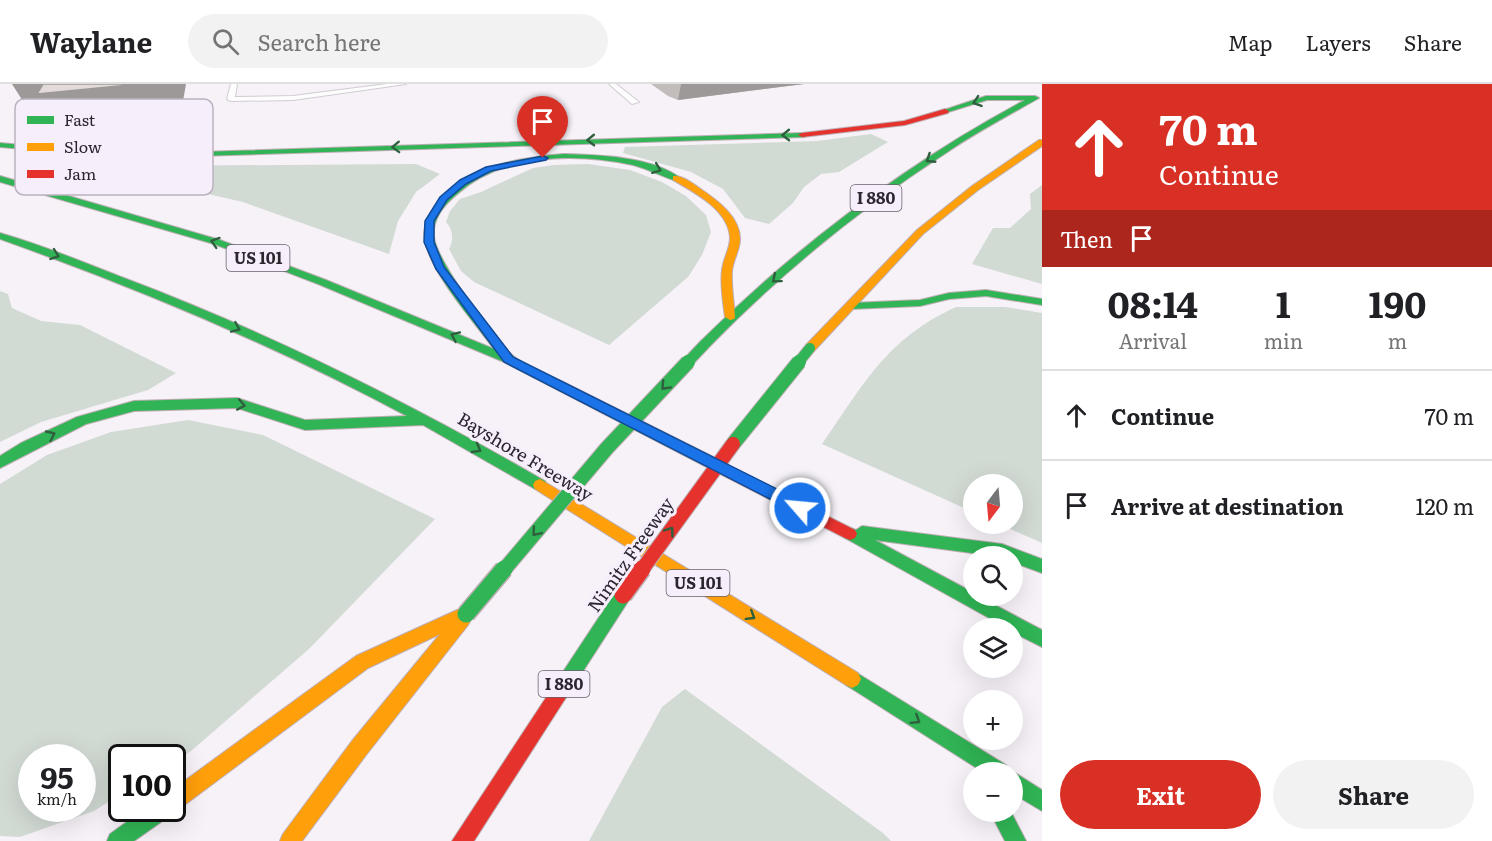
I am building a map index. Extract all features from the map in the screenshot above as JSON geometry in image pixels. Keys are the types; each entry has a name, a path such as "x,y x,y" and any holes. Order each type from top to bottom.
{"highway":[{"path":"213,154 810,135 905,123 986,98 1038,97"},
{"name":"I 880","path":"290,841 401,694 466,614 607,448 730,317 833,231 912,171 1008,111 1038,97"},
{"name":"I 880","path":"851,306 920,232 975,188 1042,142"},
{"path":"0,145 15,146"},
{"path":"508,359 440,267 429,242 430,221 443,198 463,182 489,169 523,161 564,156 609,158 651,166 683,180 715,201 730,221 736,241 727,269 730,317"},
{"name":"US 101","path":"0,179 15,183"},
{"name":"US 101","path":"58,195 217,242 322,282 508,359 841,529 1042,639"},
{"name":"Bayshore Freeway","path":"0,236 56,255 181,304 316,363 426,420 597,520 984,762"},
{"path":"851,306 920,303 950,296 986,293 1042,302"},
{"name":"Nimitz Freeway","path":"464,839 623,595 730,448 810,348 851,306"},
{"path":"0,463 26,447 82,420 134,406 237,403 305,425 426,420"},
{"path":"841,529 1002,551 1042,566"},
{"path":"186,792 362,662 466,614"},
{"path":"967,751 973,762"},
{"path":"1023,789 1042,801"},
{"path":"117,841 144,822"},
{"path":"1006,822 1016,841"}],"lane":[{"path":"234,84 231,99 293,98 363,87 403,84"},
{"path":"612,84 634,102"}],"shaded area":[{"path":"871,134 888,142 839,172 821,174 804,187 793,203 769,224 745,218 723,189 691,172 623,153 625,147 817,141"},
{"path":"416,164 440,174 416,192 398,221 389,254 243,202 212,195 213,165"},
{"path":"588,164 630,170 662,182 686,196 706,215 711,232 702,255 688,277 609,345 474,282 461,271 449,249 452,235 446,222 450,211 460,199 533,168"},
{"path":"1042,185 1042,284 972,264 993,228 1010,228 1031,209 1030,194"},
{"path":"0,291 8,294 12,308 41,321 80,325 176,373 148,390 41,422 0,442"},
{"path":"956,307 1005,307 1042,313 1042,543 1022,534 1023,474 963,474 963,507 822,444 878,365 911,333"},
{"path":"188,420 263,435 435,519 309,649 191,751 186,754 186,744 108,744 108,802 96,810 96,744 18,744 18,822 63,822 20,837 0,836 0,484 47,455 111,432"},
{"path":"685,689 891,841 589,841 662,707"}],"building":[{"path":"43,84 139,84 37,94"}],"traffic: fast":[{"path":"945,111 986,98 1035,98"},
{"path":"705,344 783,273 889,188 971,133 1029,101"},
{"path":"213,154 802,135"},
{"path":"0,145 15,146"},
{"path":"508,359 450,280 432,249 429,238 430,226 436,211 443,202 483,172 539,158 613,159 636,163 676,178"},
{"path":"0,179 15,183"},
{"path":"55,195 217,242 322,282 508,359 708,461"},
{"path":"0,236 140,287 277,346 410,412 540,485"},
{"path":"851,306 920,303 949,296 986,293 1042,302"},
{"path":"466,614 607,448 705,344"},
{"path":"733,444 810,348"},
{"path":"0,463 26,447 82,420 134,406 237,403 305,425 423,420"},
{"path":"862,532 1002,551 1042,566"},
{"path":"850,534 1042,639"},
{"path":"559,693 623,595"},
{"path":"852,679 983,762"},
{"path":"1023,788 1042,801"},
{"path":"117,841 144,822"},
{"path":"1006,822 1016,841"}],"traffic: slow":[{"path":"810,348 920,232 975,188 1042,142"},
{"path":"676,178 713,203 722,211 734,229 735,239 727,271 730,317"},
{"path":"540,485 852,679"},
{"path":"186,792 362,662 466,614"},
{"path":"290,841 359,748 462,620"}],"traffic: jam":[{"path":"802,135 905,123 945,111"},
{"path":"623,595 733,444"},
{"path":"708,461 850,534"},
{"path":"462,841 559,693"}],"route":[{"path":"543,158 489,169 463,182 443,198 430,221 429,242 440,267 508,359 800,508"}]}
